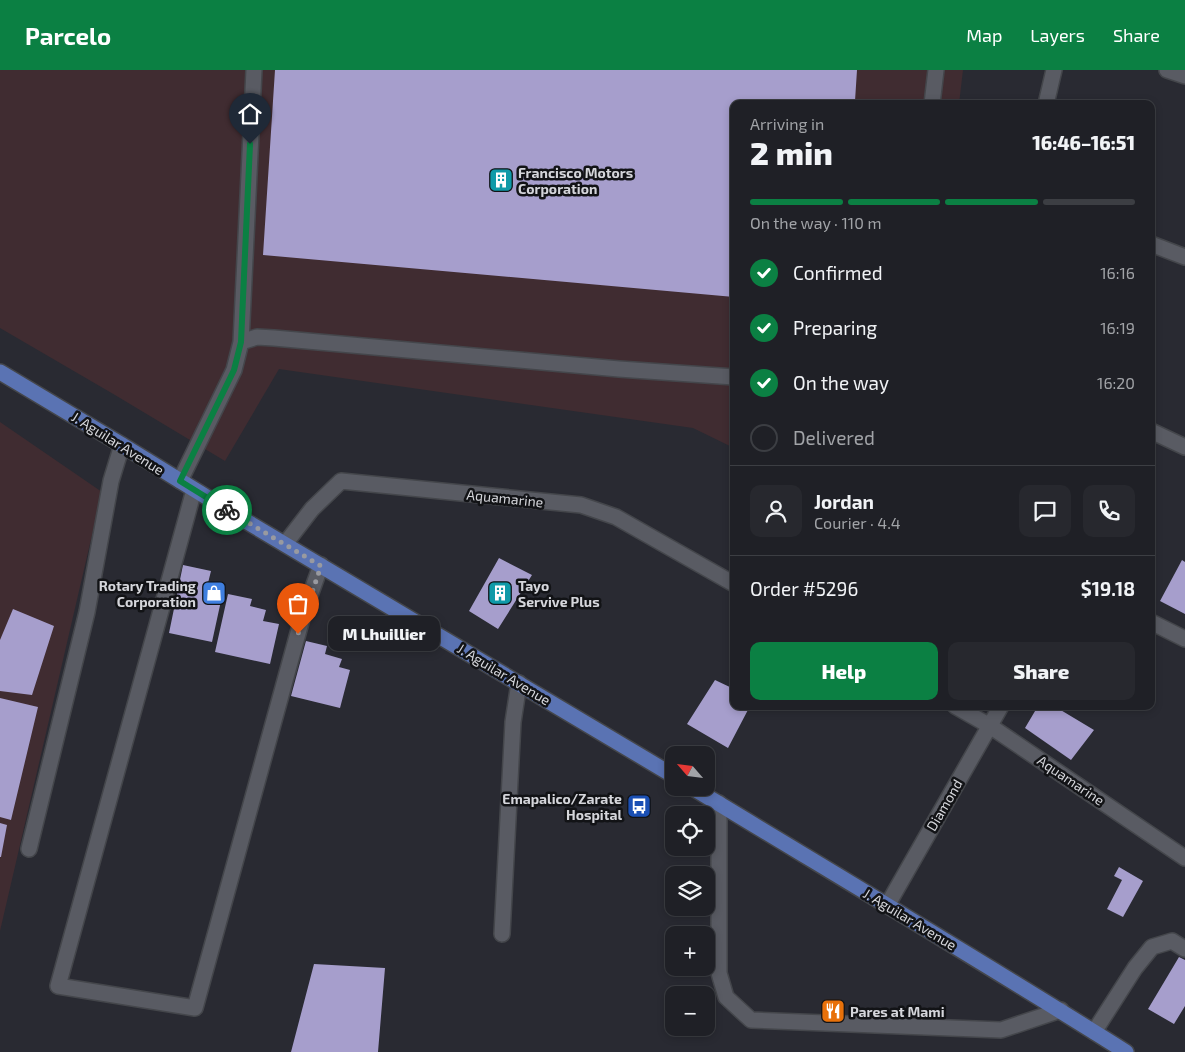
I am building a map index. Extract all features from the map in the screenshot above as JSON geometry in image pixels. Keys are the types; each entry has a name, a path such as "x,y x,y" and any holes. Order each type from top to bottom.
{"main road":[{"name":"J. Aguilar Avenue","path":"0,372 665,771"},
{"name":"J. Aguilar Avenue","path":"707,796 822,867 888,904 1126,1052"}],"street":[{"path":"180,481 234,370 241,342 254,70"},
{"path":"932,100 936,70"},
{"path":"1047,100 1054,70"},
{"path":"1167,70 1185,76"},
{"path":"1155,246 1185,257"},
{"path":"241,342 258,337 274,338 619,369 730,377"},
{"path":"1155,433 1185,446"},
{"path":"29,849 87,612 111,481 122,445"},
{"name":"Aquamarine","path":"285,544 312,509 341,482 580,505 616,517 730,582"},
{"path":"194,490 58,986 195,1008 303,615 321,566"},
{"path":"1155,624 1185,639"},
{"path":"502,934 513,722 519,683"},
{"name":"Aquamarine","path":"962,710 990,726 1185,858"},
{"name":"Diamond","path":"888,904 999,710"},
{"path":"719,803 719,973 726,997 752,1020 1001,1030 1061,1010"},
{"path":"1094,1032 1134,968 1152,947 1172,941 1185,949"}],"shaded area":[{"path":"0,70 963,70 959,100 730,100 730,446 693,428 279,369 225,461 0,328"},
{"path":"0,422 102,492 0,931"}],"building":[{"name":"Francisco Motors Corporation","path":"275,70 857,70 855,100 730,100 730,297 263,255"},
{"name":"Tayo Servive Plus","path":"499,558 532,575 498,629 469,611"},
{"path":"1182,560 1185,562 1185,614 1160,601"},
{"path":"183,565 211,571 208,583 224,587 212,642 169,633"},
{"path":"228,594 252,599 250,606 266,610 263,621 279,624 270,664 215,652"},
{"path":"13,609 54,626 32,695 0,691 0,640"},
{"path":"306,641 327,646 325,654 342,659 339,667 350,670 340,708 291,696"},
{"path":"715,680 730,687 730,710 748,710 728,748 687,724"},
{"path":"0,698 38,707 11,820 0,817"},
{"path":"1036,710 1061,710 1094,730 1071,760 1025,728"},
{"path":"0,823 7,825 1,857 0,857"},
{"path":"1119,867 1143,881 1123,917 1107,909 1122,880 1114,876"},
{"path":"1179,957 1185,960 1185,1006 1174,1024 1148,1009"},
{"path":"314,964 385,968 378,1052 291,1052"}],"way so far":[{"path":"227,510 321,566 298,634"}],"place":[{"name":"Francisco Motors Corporation","path":"501,180"},
{"name":"Rotary Trading Corporation","path":"214,593"},
{"name":"Tayo Servive Plus","path":"500,593"},
{"name":"M Lhuillier","path":"298,634"},
{"name":"Emapalico/Zarate Hospital","path":"639,806"},
{"name":"Pares at Mami","path":"833,1011"}],"route":[{"path":"227,510 180,481 238,360 241,342 250,144"}]}
